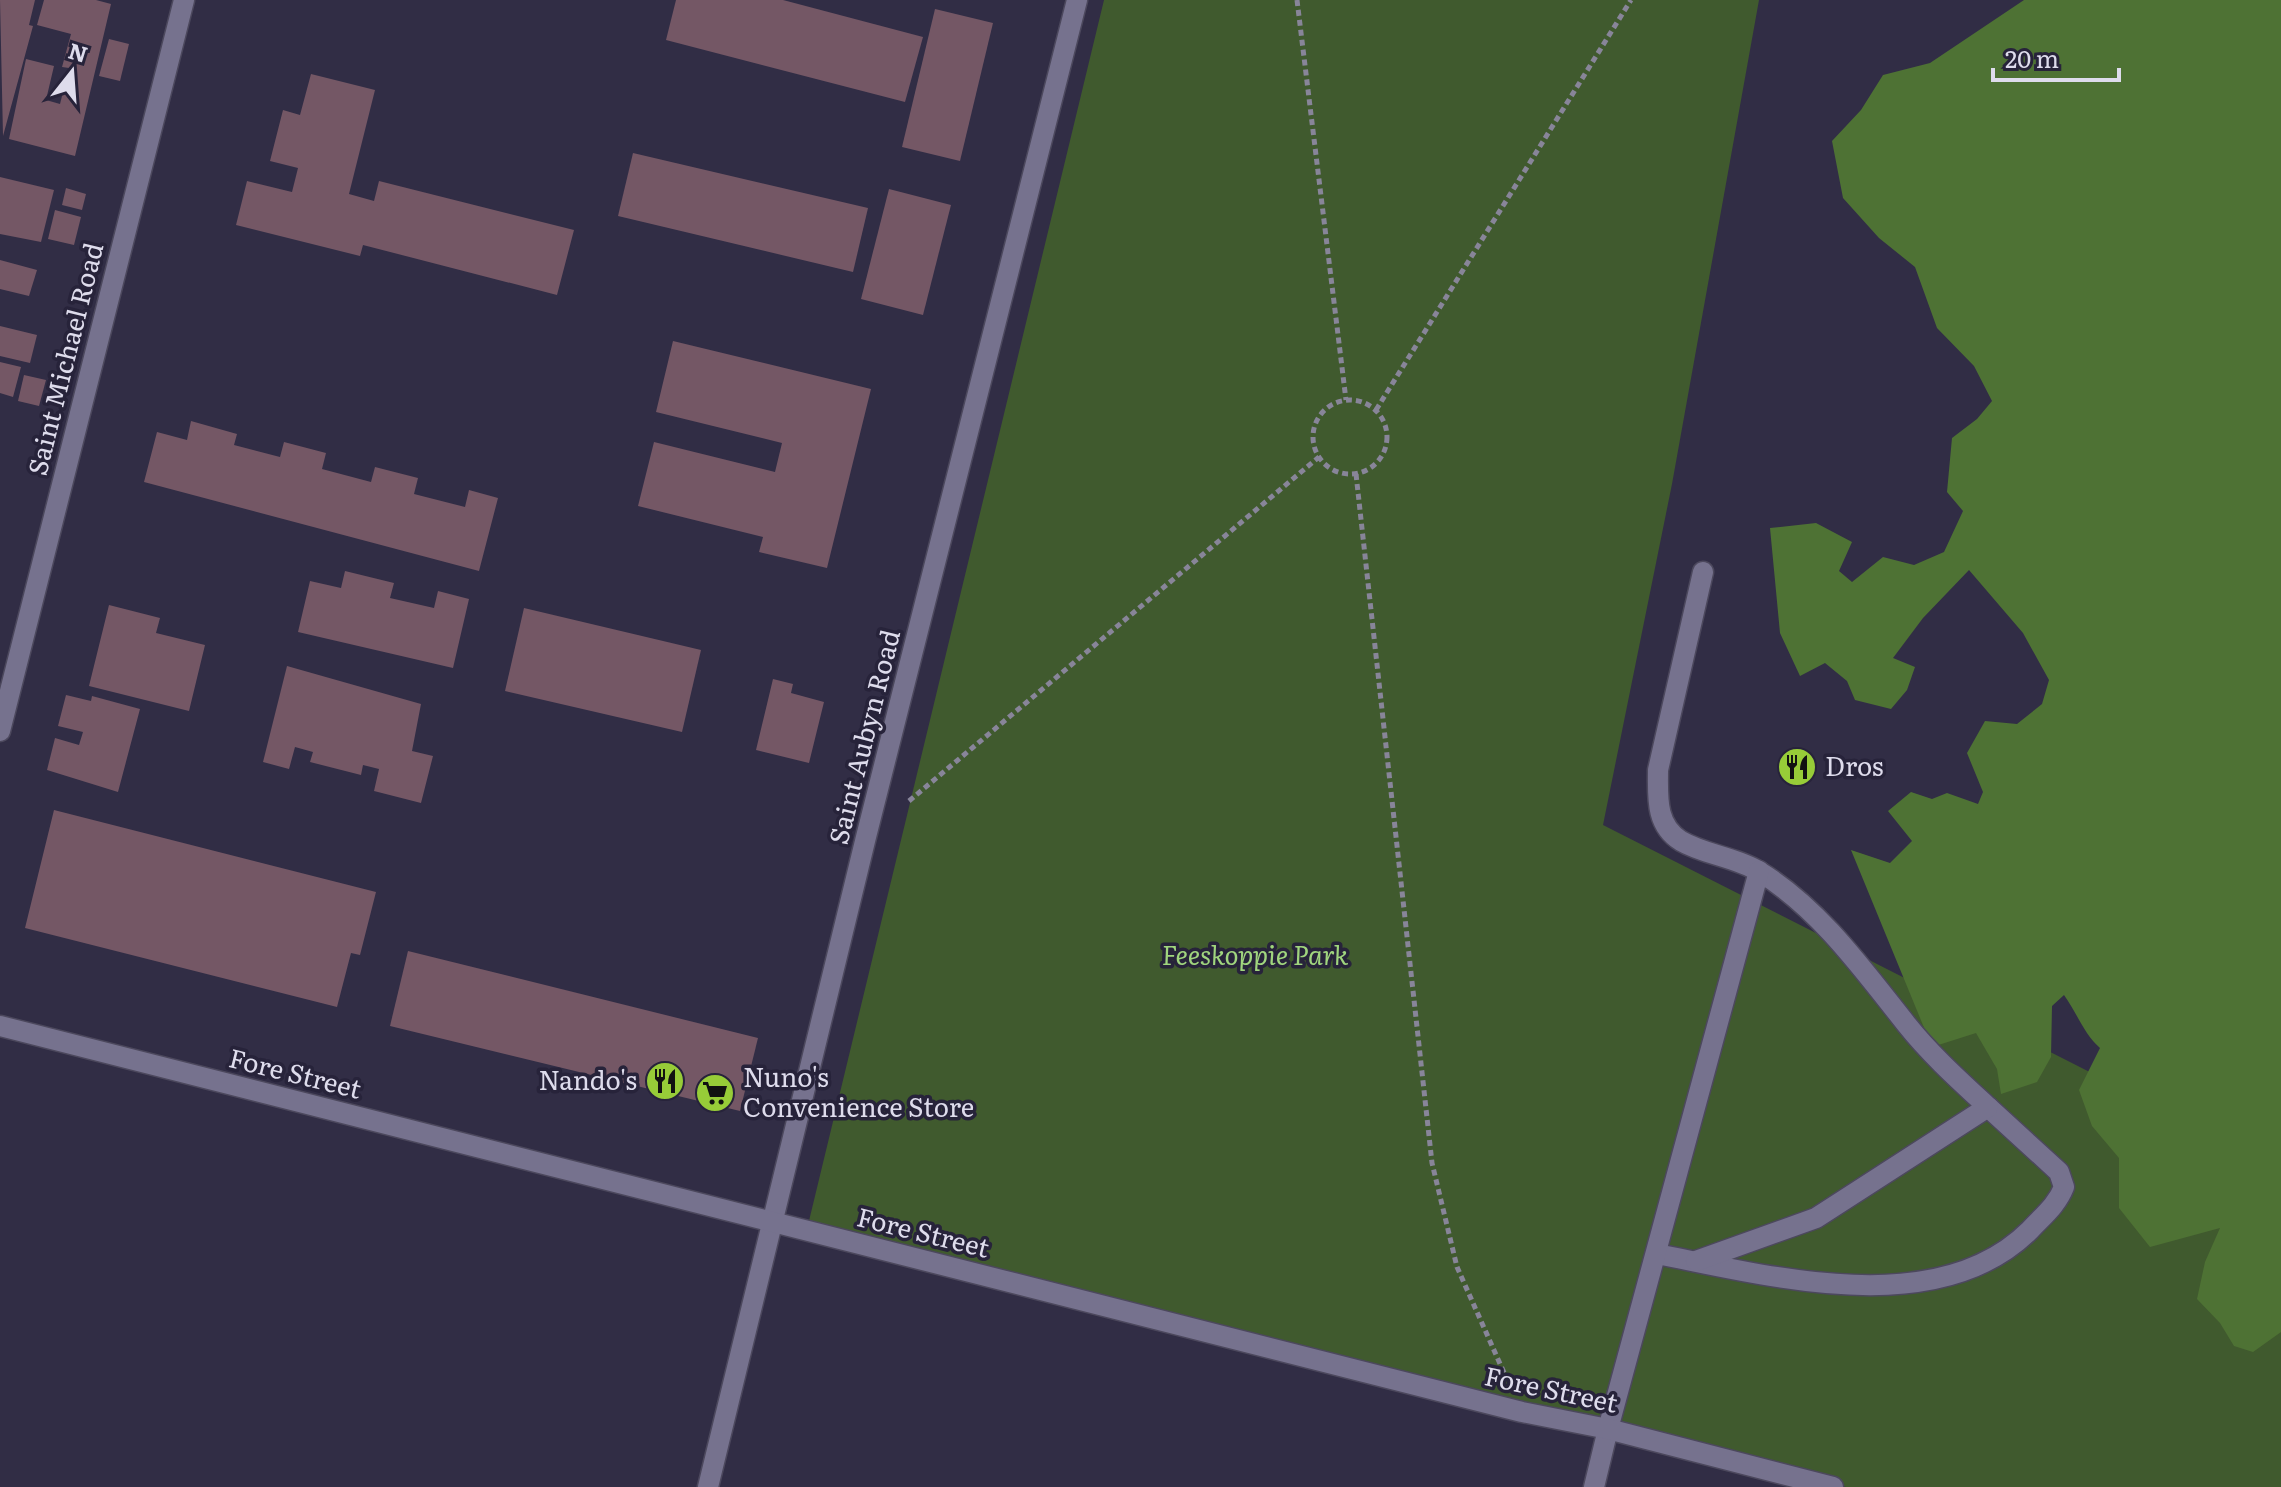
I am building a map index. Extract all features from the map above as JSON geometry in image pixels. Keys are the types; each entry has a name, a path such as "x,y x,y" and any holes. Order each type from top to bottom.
{"street":[{"name":"Saint Michael Road","path":"0,731 184,0"},
{"name":"Saint Aubyn Road","path":"708,1487 866,837 1077,0"},
{"path":"1657,1254 1785,1279 1890,1284 1967,1272 1994,1259 2052,1208 2064,1187 2059,1172 1941,1062 1876,983 1827,931 1759,871 1681,840 1665,825 1657,803 1658,770 1703,572"},
{"path":"1594,1487 1759,871"},
{"name":"Fore Street","path":"0,1026 1522,1412 1608,1429 1833,1487"},
{"path":"1696,1261 1816,1218 1988,1107"}],"path":[{"path":"1297,0 1346,400"},
{"path":"1376,410 1631,0"},
{"path":"1346,400 1366,403 1376,410 1383,420 1388,443 1377,464 1356,474 1333,470 1319,457 1313,439 1319,415 1329,406 1346,400"},
{"path":"866,837 1319,457"},
{"path":"1356,474 1432,1163 1457,1267 1522,1412"}],"green space":[{"name":"Feeskoppie Park","path":"1104,0 1759,0 1672,484 1603,825 2281,1169 2281,1487 1846,1487 1495,1402 808,1225"},
{"path":"2024,0 2281,0 2281,1332 2253,1352 2234,1346 2220,1323 2197,1299 2205,1262 2220,1228 2150,1247 2119,1208 2119,1158 2092,1126 2079,1090 2100,1048 2064,995 2052,1006 2051,1057 2037,1082 2001,1094 1997,1069 1976,1033 1932,1047 1851,850 1890,863 1912,841 1888,811 1911,792 1932,799 1947,793 1978,804 1983,792 1967,753 1985,721 2017,724 2042,704 2049,680 2023,633 1969,570 1923,618 1893,658 1915,667 1907,690 1891,709 1855,700 1847,681 1825,663 1800,676 1780,633 1770,528 1816,523 1852,542 1839,571 1852,582 1883,557 1914,565 1944,552 1963,511 1947,492 1952,438 1977,419 1992,401 1974,366 1937,328 1915,267 1879,238 1843,198 1832,141 1861,110 1883,75 1930,63"}],"building":[{"path":"0,0 35,0 29,25 33,26 3,136"},
{"path":"44,0 96,0 111,4 75,156 9,139 26,59 54,66 46,100 60,104 69,68 62,67 71,34 37,25"},
{"path":"676,0 783,0 923,37 905,102 666,40"},
{"path":"935,9 993,23 960,161 902,147"},
{"path":"109,39 129,44 120,81 99,76"},
{"path":"311,74 375,90 349,194 374,201 379,181 574,230 557,295 363,245 360,256 236,225 247,181 292,192 298,168 270,161 283,110 300,115"},
{"path":"633,153 868,208 853,272 618,216"},
{"path":"0,177 54,190 41,242 0,234"},
{"path":"66,188 86,194 82,210 62,205"},
{"path":"889,189 951,205 923,315 861,299"},
{"path":"55,210 81,217 74,245 48,239"},
{"path":"0,260 37,270 29,296 0,289"},
{"path":"0,326 37,335 30,363 0,356"},
{"path":"673,341 871,389 827,568 759,552 763,537 638,506 654,442 775,472 782,443 656,412"},
{"path":"0,362 21,367 13,397 0,393"},
{"path":"24,375 46,380 39,406 18,401"},
{"path":"191,421 237,434 234,445 280,457 284,442 326,453 322,469 371,482 375,467 418,478 414,494 465,507 469,490 498,498 479,571 144,482 157,432 187,440"},
{"path":"345,571 394,583 390,598 434,608 438,591 469,599 453,668 298,632 310,581 341,588"},
{"path":"109,605 160,618 156,633 205,645 189,711 89,686"},
{"path":"524,608 701,650 682,732 505,691"},
{"path":"287,666 421,704 412,751 433,756 421,803 374,791 379,769 363,765 361,775 310,762 313,752 295,747 289,769 263,762"},
{"path":"773,679 793,684 791,693 824,702 809,763 756,750"},
{"path":"66,695 91,701 92,696 140,709 118,792 47,770 55,738 79,745 83,732 58,726"},
{"path":"54,810 376,892 360,955 351,953 337,1007 25,928"},
{"path":"408,951 758,1038 740,1111 390,1026"}],"place":[{"name":"Dros","path":"1797,767"},
{"name":"Nando's","path":"665,1081"},
{"name":"Nuno's Convenience Store","path":"715,1093"}]}
